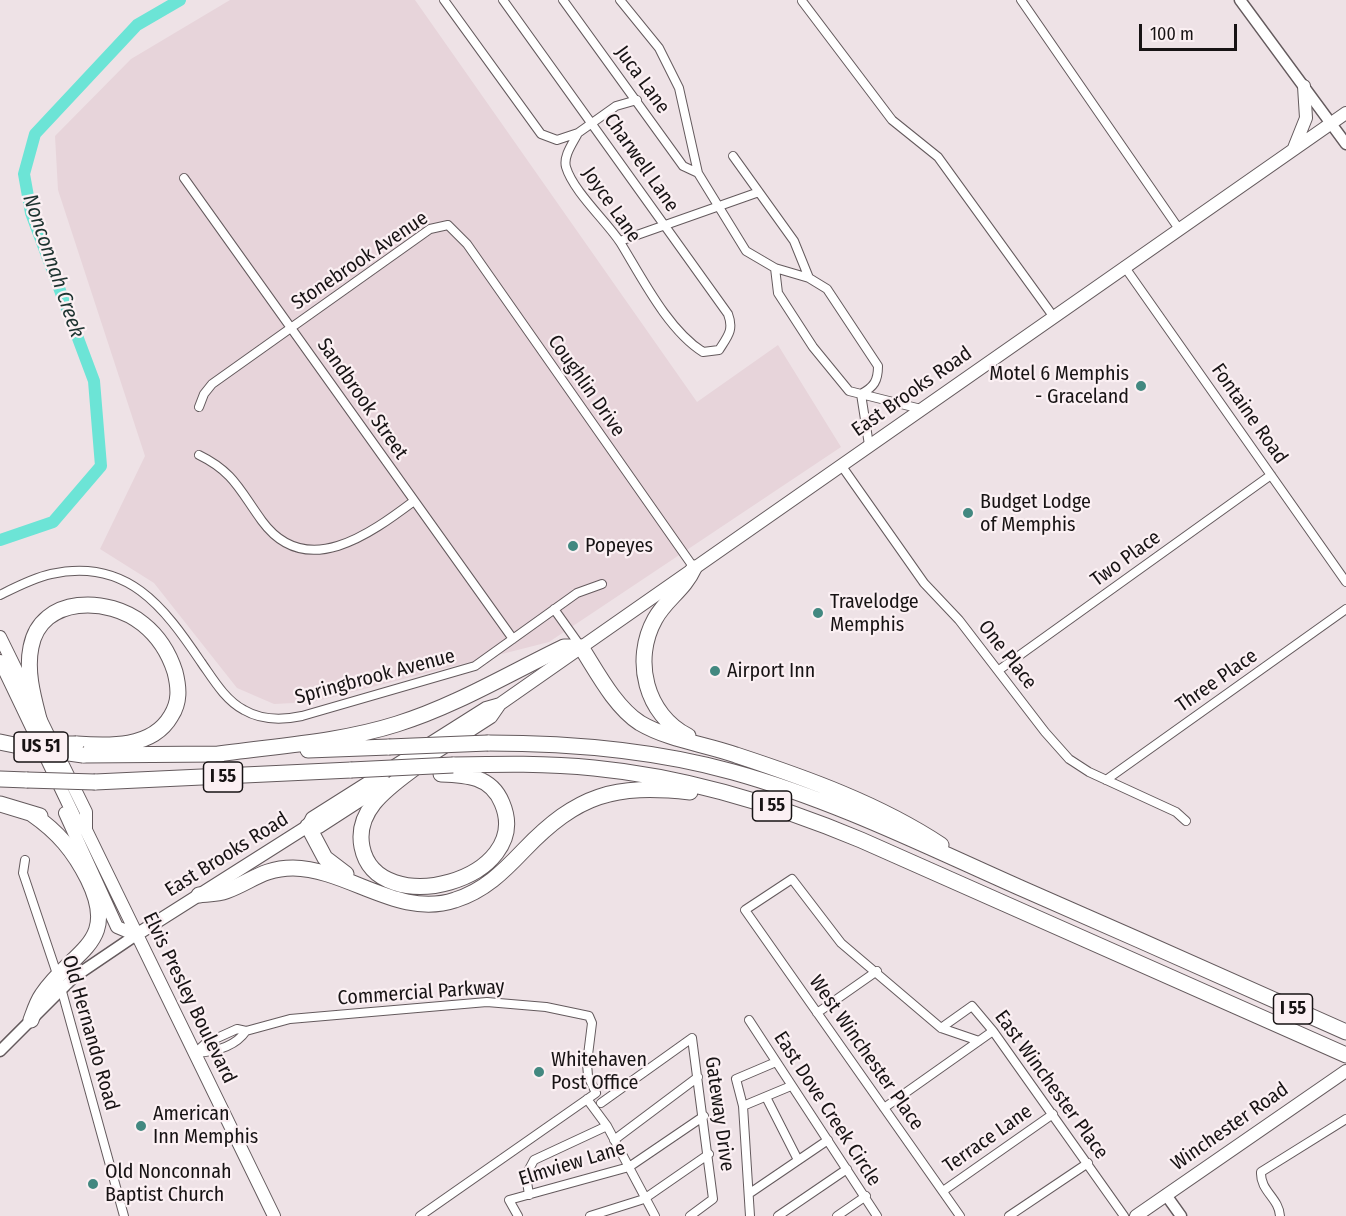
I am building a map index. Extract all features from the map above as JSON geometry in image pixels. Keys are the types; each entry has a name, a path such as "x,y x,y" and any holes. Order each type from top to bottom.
{"highway":[{"path":"694,568 687,583 655,618 646,640 644,668 649,692 665,719 685,735 710,746"},
{"path":"39,719 32,689 30,657 33,638 48,617 70,607 94,605 118,611 141,622 159,640 172,662 178,696 172,715 161,729 140,741 80,749"},
{"path":"211,755 351,736 398,724 444,705 564,647 581,647 619,702 640,722 662,733 710,746 789,773 875,809 922,833 973,867"},
{"name":"I 55","path":"9,744 211,755 488,743 579,745 624,750 733,772 811,797 1346,1032"},
{"path":"425,760 378,798 362,824 363,853 373,867 388,879 416,886 451,883 477,870 501,845 506,836 507,818 496,790 488,783 447,769"},
{"name":"I 55","path":"0,778 95,782 404,768 424,774 447,769 512,764 592,768 669,779 745,797 861,840 1346,1055"},
{"path":"199,896 225,891 249,878 269,871 293,868 331,874 393,898 418,904 440,904 464,897 495,879 557,818 582,802 611,793 651,789 745,797"},
{"path":"0,804 45,818 58,826 84,854"},
{"path":"30,1020 43,994 59,983 95,935 100,918 99,905 73,851 57,832 32,814"},
{"path":"308,826 317,846 331,864 372,889"}],"main road":[{"path":"1240,0 1346,144"},
{"path":"1294,148 1306,118 1304,86"},
{"name":"East Brooks Road","path":"59,983 82,971 308,826 312,818 319,813 486,708 500,704 1346,112"},
{"name":"Elvis Presley Boulevard","path":"0,637 86,812 86,830"},
{"name":"Elvis Presley Boulevard","path":"0,661 75,818 86,830 274,1216"},
{"name":"East Brooks Road","path":"308,826 319,827 425,760 491,717 500,704"},
{"path":"50,766 57,794 117,927 136,935"},
{"path":"0,1051 30,1020"},
{"name":"Winchester Road","path":"1136,1216 1341,1074"},
{"path":"1166,1195 1181,1216"}],"street":[{"path":"444,0 543,136 560,140 578,133 616,106 637,100"},
{"name":"Charwell Lane","path":"502,0 728,314 732,325 719,350"},
{"name":"Juca Lane","path":"564,0 683,166 698,172"},
{"path":"620,0 659,48 680,88 698,172 746,251 775,268 809,278 827,289 878,366 878,376 873,388 861,394"},
{"path":"1021,0 1179,229"},
{"path":"802,1 892,120 945,165 964,190 986,226 1053,316"},
{"name":"Joyce Lane","path":"578,133 567,155 566,167 606,227 620,241 628,260 687,342 703,352 719,350"},
{"path":"733,156 794,241 809,278"},
{"name":"Sandbrook Street","path":"184,178 513,639"},
{"path":"620,241 759,192"},
{"name":"Stonebrook Avenue","path":"199,406 212,384 430,229 448,225"},
{"name":"Coughlin Drive","path":"448,225 466,244 694,568"},
{"name":"Fontaine Road","path":"1125,266 1346,582"},
{"path":"775,268 778,293 813,347 849,391 921,409"},
{"path":"861,394 869,446"},
{"path":"199,455 223,468 272,534 296,548 318,550 349,542 377,528 414,501"},
{"name":"One Place","path":"841,465 924,583 999,670 1045,732 1069,759 1106,780 1176,812 1186,821"},
{"name":"Two Place","path":"999,670 1271,475"},
{"name":"Springbrook Avenue","path":"0,595 41,577 61,573 97,573 123,581 151,598 167,613 216,684 232,702 255,715 277,719 302,716 465,670 486,660 583,589 602,584"},
{"path":"554,609 581,647"},
{"name":"Three Place","path":"1106,780 1346,609"},
{"name":"Old Hernando Road","path":"25,860 23,873 59,983 124,1216"},
{"name":"East Winchester Place","path":"745,910 792,879 842,943 941,1028 979,1041"},
{"name":"West Winchester Place","path":"745,910 960,1216"},
{"path":"817,1013 877,971"},
{"name":"Commercial Parkway","path":"195,1053 214,1052 240,1039 246,1031 290,1019 487,1002 584,1013 592,1021 587,1071 596,1094 587,1099"},
{"name":"East Winchester Place","path":"941,1028 972,1006 993,1031 1124,1216"},
{"name":"East Dove Creek Circle","path":"749,1020 877,1216"},
{"path":"884,1108 993,1031"},
{"name":"Gateway Drive","path":"601,1104 692,1038 713,1198 690,1216"},
{"path":"750,1216 743,1106 736,1078 776,1062"},
{"path":"615,1140 698,1077"},
{"path":"743,1106 791,1086"},
{"path":"766,1097 798,1160"},
{"path":"420,1216 587,1099 607,1126 655,1216"},
{"name":"Terrace Lane","path":"943,1191 1053,1114"},
{"name":"Elmview Lane","path":"518,1216 509,1200 629,1167 704,1116"},
{"path":"1280,1216 1278,1206 1264,1189 1261,1172 1346,1119"},
{"path":"529,1195 525,1175 534,1160 607,1126"},
{"path":"750,1193 828,1140"},
{"path":"590,1216 644,1199 709,1154"},
{"path":"1009,1216 1088,1163"},
{"path":"778,1216 847,1169"},
{"path":"837,1216 866,1196"}],"shaded area":[{"path":"230,0 415,0 697,402 778,345 841,447 549,642 313,702 274,704 237,688 154,583 100,549 145,456 58,190 55,136 131,59"}],"waterway":[{"name":"Nonconnah Creek","path":"0,540 53,522 101,466 94,381 31,213 24,174 35,134 137,25 180,0"}],"place":[{"name":"Motel 6 Memphis - Graceland","path":"1141,386"},
{"name":"Budget Lodge of Memphis","path":"968,513"},
{"name":"Popeyes","path":"573,546"},
{"name":"Travelodge Memphis","path":"818,613"},
{"name":"Airport Inn","path":"715,671"},
{"name":"Whitehaven Post Office","path":"539,1072"},
{"name":"American Inn Memphis","path":"141,1126"},
{"name":"Old Nonconnah Baptist Church","path":"93,1184"}]}
